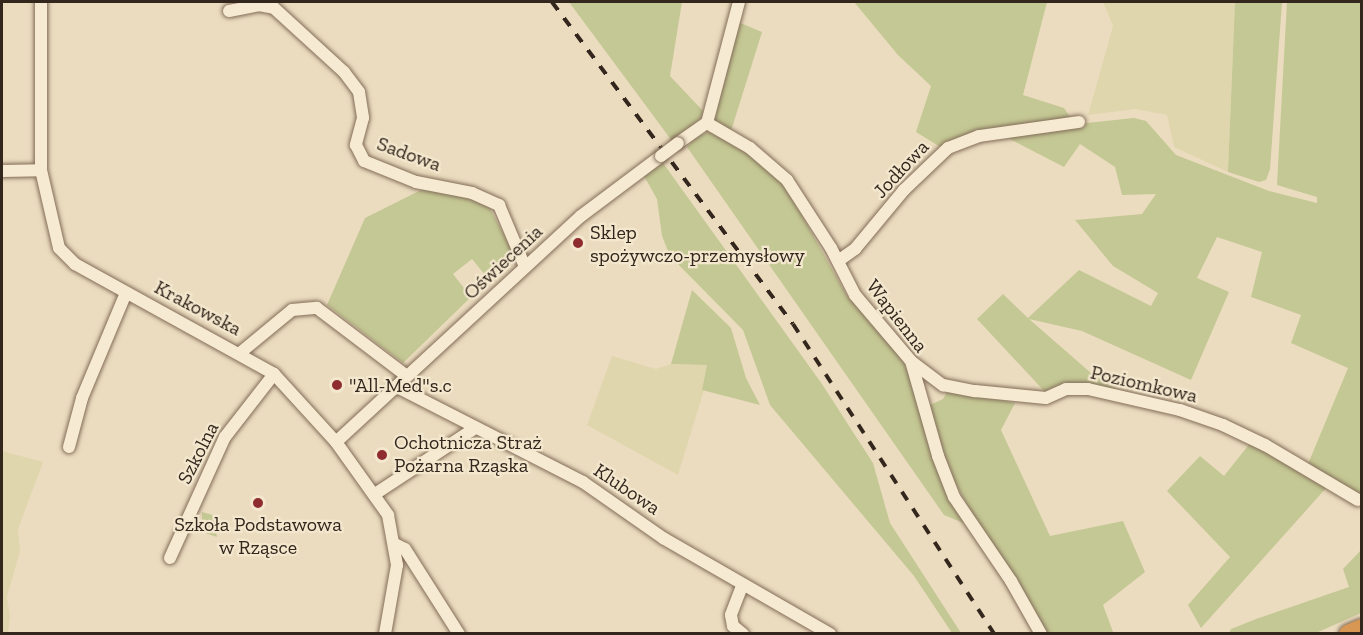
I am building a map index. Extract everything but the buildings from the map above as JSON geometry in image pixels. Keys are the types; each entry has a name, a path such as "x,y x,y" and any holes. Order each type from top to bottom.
{"highway":[{"path":"1348,633 1362,628"}],"street":[{"name":"Krakowska","path":"41,2 41,170 59,248 75,264 240,353 274,374 336,442 388,515 395,544 393,598 385,633"},
{"path":"706,123 739,2"},
{"name":"Sadowa","path":"229,10 259,5 274,8 344,72 359,92 363,105 356,145 364,161 416,182 472,193 499,205 525,267"},
{"name":"Jodłowa","path":"838,261 855,249 904,190 948,148 979,136 1079,122"},
{"name":"Oświecenia","path":"336,442 581,216 706,123"},
{"name":"Wapienna","path":"706,123 750,148 787,180 838,261 855,295 911,361 924,400 938,456 954,497 1011,581 1041,633"},
{"path":"2,171 41,170"},
{"path":"69,447 82,398 126,293"},
{"path":"240,353 292,310 317,308 407,376"},
{"name":"Poziomkowa","path":"911,361 943,385 1016,397 1046,398 1066,389 1088,389 1180,410 1223,425 1265,446 1358,500"},
{"name":"Szkolna","path":"170,558 225,437 274,374"},
{"path":"924,400 943,385"},
{"name":"Klubowa","path":"397,387 583,482 663,538 742,586 830,633"},
{"path":"375,494 475,428"},
{"path":"395,544 405,549 459,633"},
{"path":"742,586 731,615 734,626 743,633"}],"shaded area":[{"path":"1103,2 1235,2 1228,172 1174,147 1167,115 1136,109 1088,115 1113,26"},
{"path":"612,356 656,369 671,364 707,365 704,390 678,475 587,425"},
{"path":"2,451 43,462 18,529 20,551 7,597 10,616 8,634 2,633"}],"green space":[{"path":"569,2 682,2 670,76 705,113 699,120 672,141"},
{"path":"854,2 1047,2 1023,95 1064,108 1070,117 980,134 942,148 916,132 931,86 898,55"},
{"path":"1235,2 1282,2 1270,169 1266,180 1259,182 1228,172"},
{"path":"1287,2 1361,2 1361,496 1308,464 1348,368 1291,343 1301,315 1251,297 1262,252 1217,237 1197,278 1229,292 1191,380 1082,331 1029,319 1091,373 1123,393 1046,393 977,319 1003,294 1028,318 1079,270 1151,306 1158,293 1113,266 1075,220 1142,214 1156,194 1122,195 1115,167 1080,144 1064,167 1004,136 1049,127 1134,118 1146,121 1176,155 1269,191 1317,203 1317,197 1277,185"},
{"path":"738,22 762,32 731,131 715,123 713,116"},
{"path":"709,132 745,150 786,187 847,296 902,357 966,524 944,515 687,147 696,137"},
{"path":"663,163 822,384 873,463 890,523 961,633 952,633 914,576 770,405 743,330 670,256 662,236 657,199 644,176"},
{"path":"427,187 477,200 489,207 516,257 490,281 472,259 453,274 471,297 403,363 327,305 365,218"},
{"path":"692,290 731,328 746,378 760,405 702,390 707,365 671,364"},
{"path":"949,389 1015,403 1001,430 1050,536 1123,521 1145,572 1103,605 1113,632 1045,633 981,531 942,458 930,405 943,399"},
{"path":"1251,442 1327,487 1201,628 1188,605 1230,557 1167,491 1200,456 1224,476"},
{"path":"202,512 213,515 217,537 202,532"},
{"path":"1361,550 1361,613 1316,633 1229,633 1231,629 1256,619 1349,587 1343,569"}],"railway":[{"path":"552,2 793,324 994,634"}],"place":[{"name":"Sklep spożywczo-przemysłowy","path":"578,243"},
{"name":"\"All-Med\"s.c","path":"337,385"},
{"name":"Ochotnicza Straż Pożarna Rząska","path":"382,455"},
{"name":"Szkoła Podstawowa w Rząsce","path":"258,503"}]}
